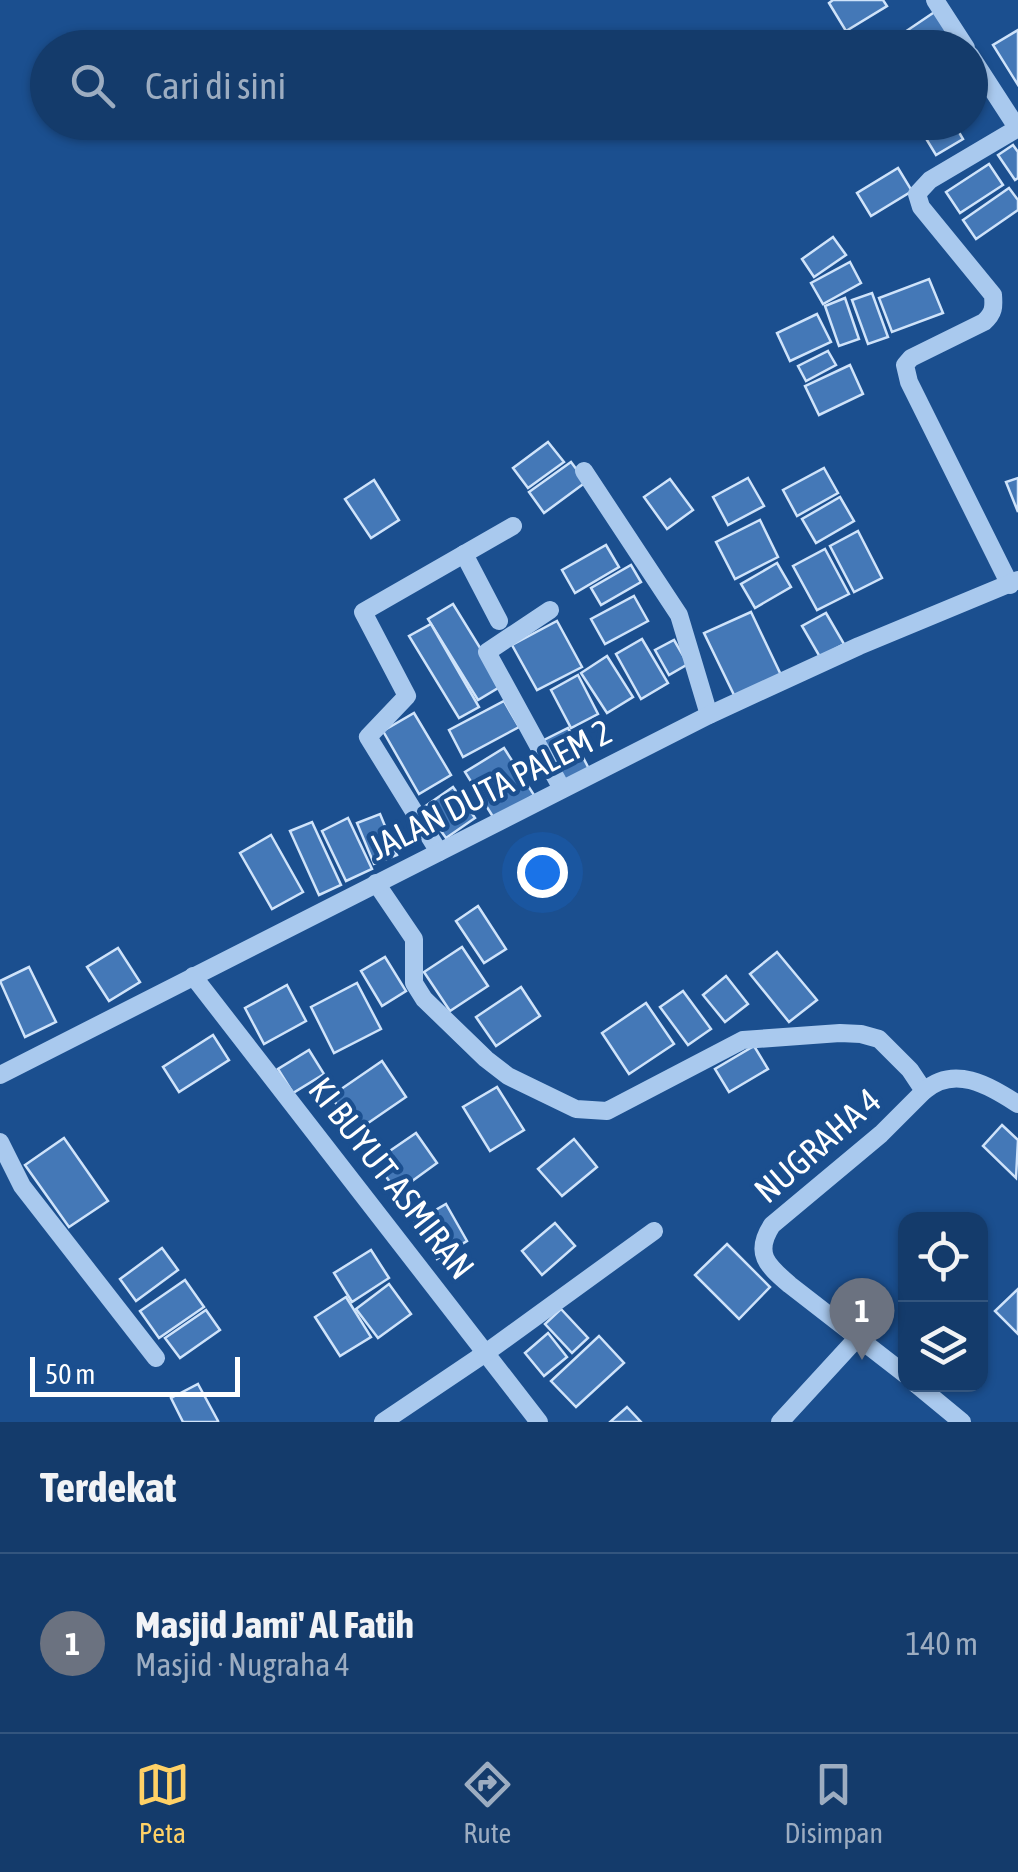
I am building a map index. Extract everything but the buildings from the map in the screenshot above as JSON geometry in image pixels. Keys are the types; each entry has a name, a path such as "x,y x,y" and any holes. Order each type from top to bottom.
{"street":[{"path":"935,0 954,30"},
{"path":"988,83 1018,129 930,180 916,194 921,207 993,294 992,315 905,364 908,382 1014,583"},
{"path":"584,471 680,615 709,715"},
{"path":"439,852 368,737 407,696 363,612 513,526"},
{"path":"464,554 499,620"},
{"name":"JALAN DUTA PALEM 2","path":"0,1075 709,715 859,646 1014,583"},
{"path":"550,610 488,652 562,789"},
{"path":"376,883 414,939 414,984 424,999 508,1076 576,1109 606,1110 640,1096 742,1040 861,1034 879,1039 921,1087 958,1078 984,1084 1018,1104"},
{"name":"KI BUYUT ASMIRAN","path":"193,976 539,1422"},
{"name":"NUGRAHA 4","path":"898,1369 775,1272 762,1252 763,1238 772,1226 881,1134 921,1087"},
{"path":"0,1142 22,1186 156,1358"},
{"path":"383,1422 654,1231"},
{"path":"780,1422 859,1336"},
{"path":"924,1392 950,1418"}],"place":[{"name":"Masjid Jami' Al Fatih","path":"862,1360"}]}
